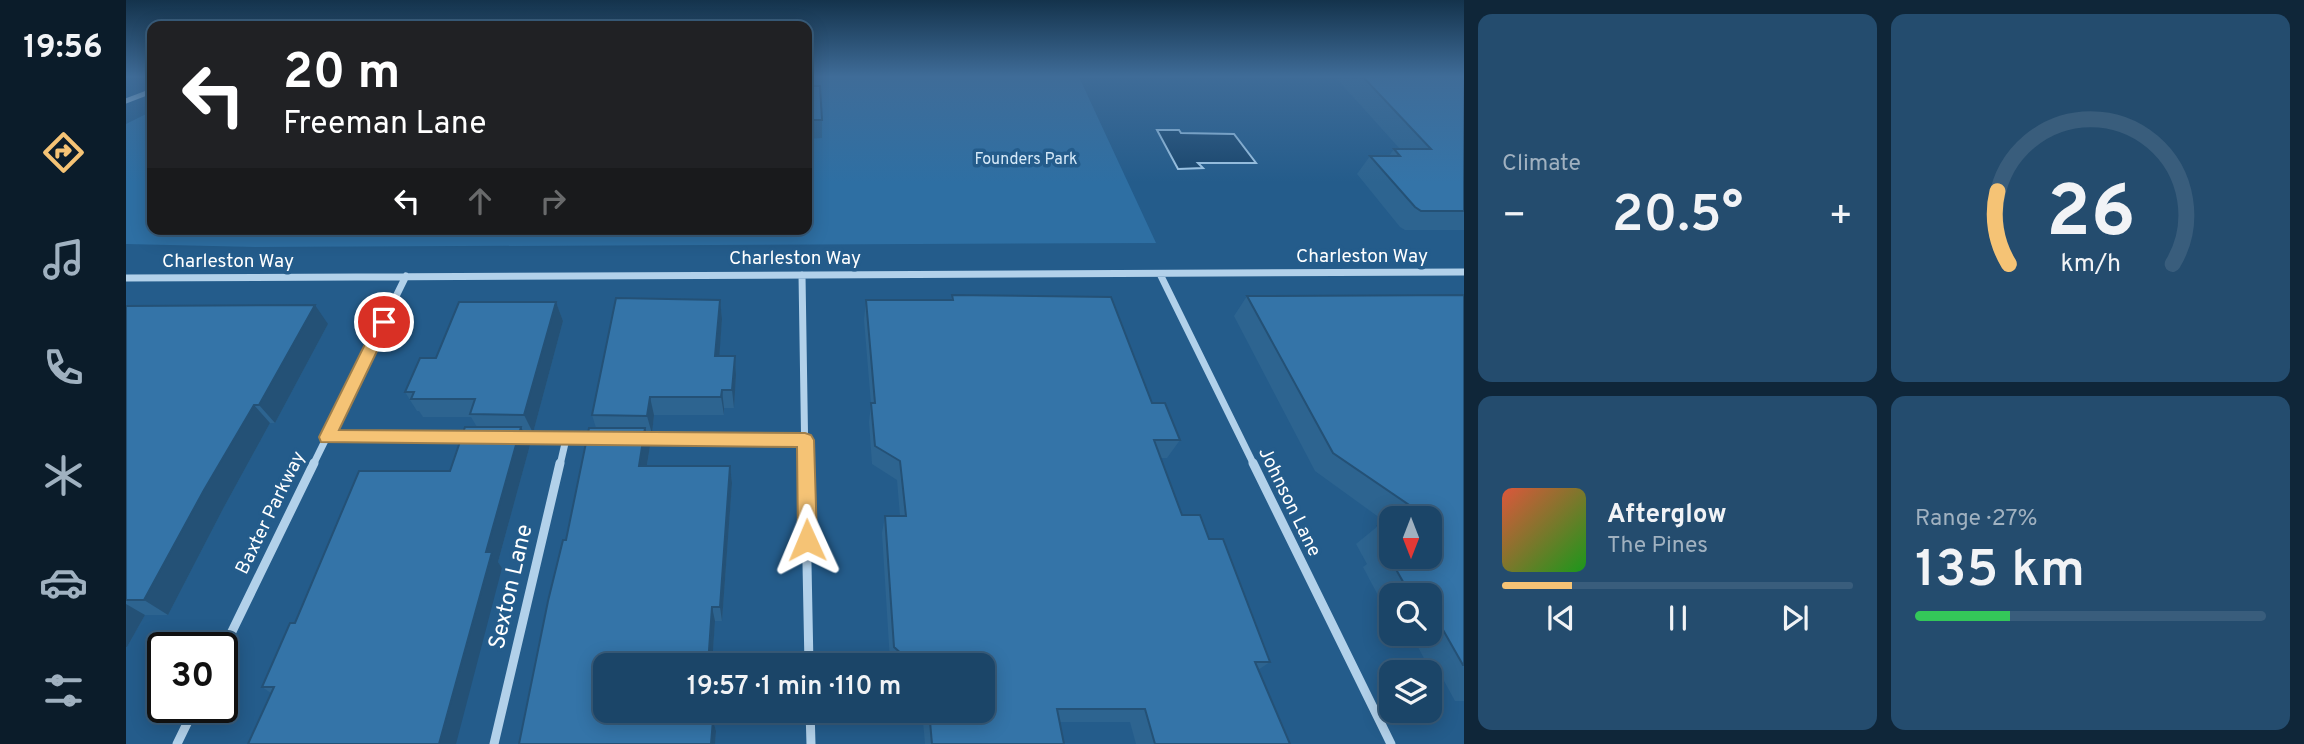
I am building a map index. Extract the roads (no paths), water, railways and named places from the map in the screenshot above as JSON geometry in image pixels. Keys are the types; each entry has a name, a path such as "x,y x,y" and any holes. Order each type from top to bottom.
{"street":[{"name":"Charleston Way","path":"126,278 1464,272"},
{"name":"Johnson Lane","path":"1160,274 1391,744"},
{"path":"802,275 809,653"},
{"name":"Baxter Parkway","path":"232,632 406,276"},
{"path":"327,437 473,438"},
{"path":"513,438 606,439"},
{"name":"Sexton Lane","path":"495,744 566,439"},
{"path":"632,439 805,440"},
{"path":"177,744 187,723"},
{"path":"810,723 811,744"}],"park label":[{"name":"Founders Park","path":"1026,160"}]}
